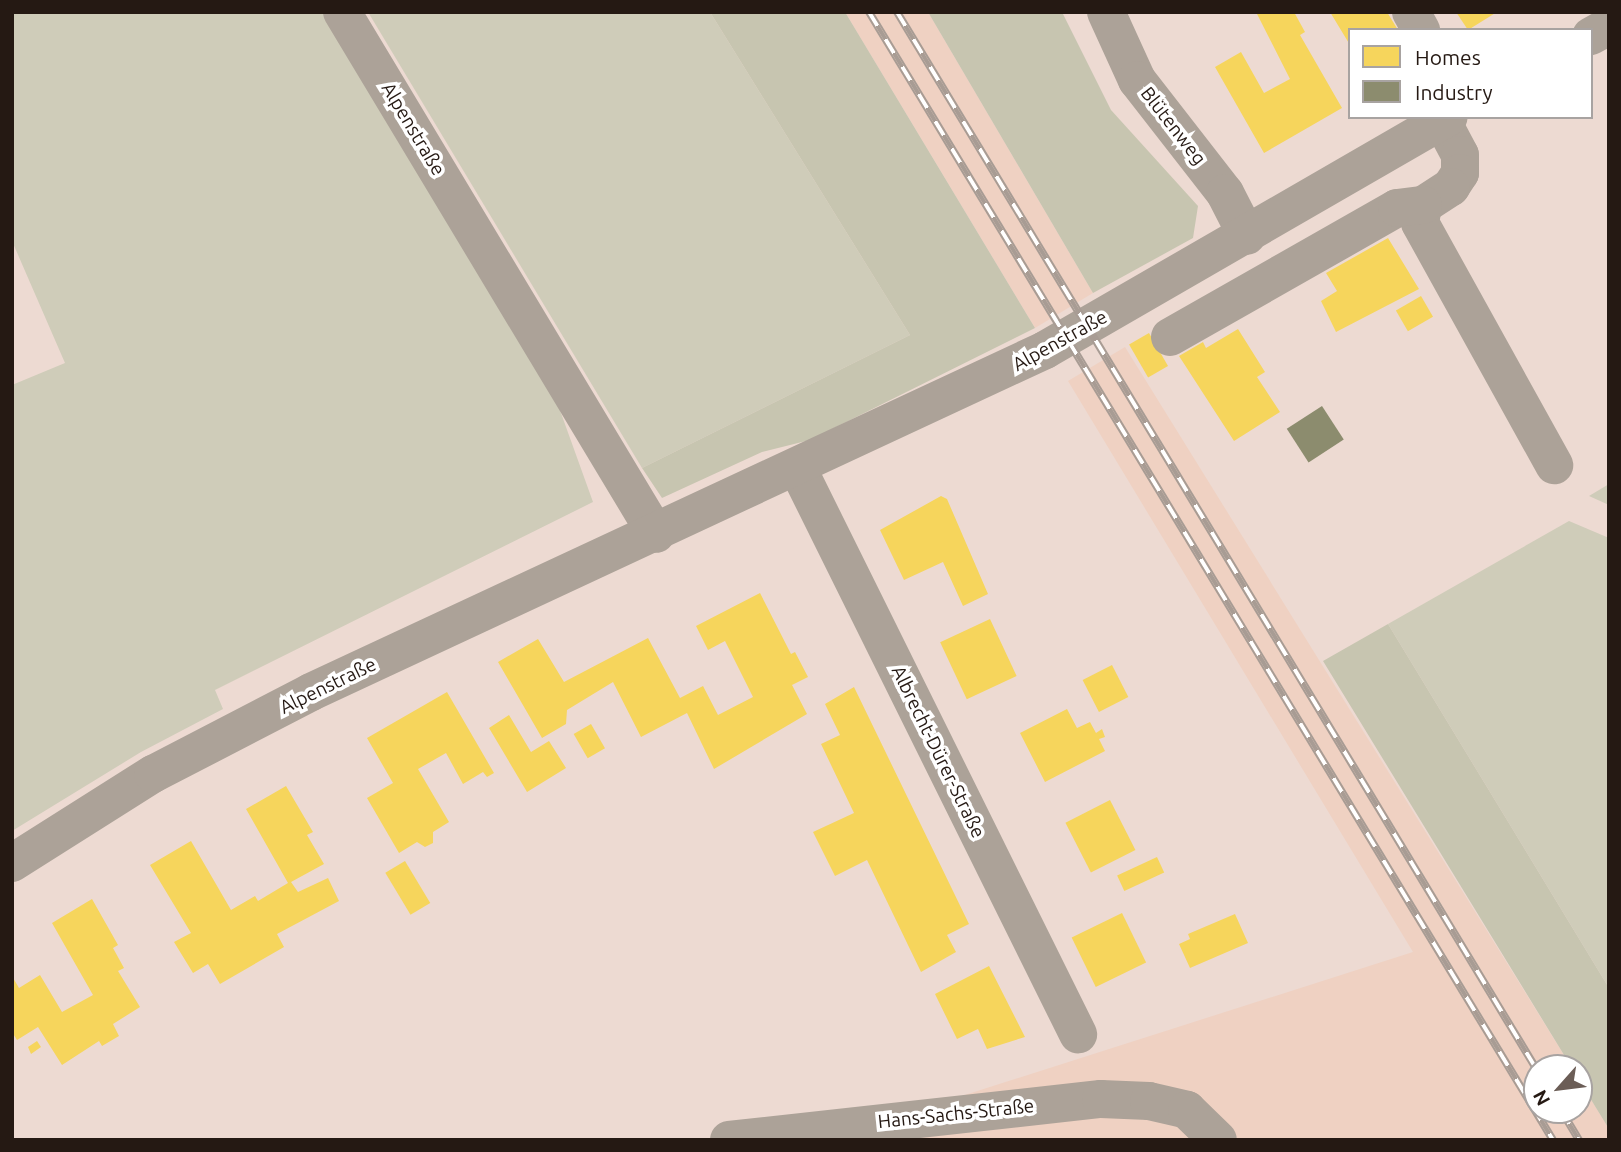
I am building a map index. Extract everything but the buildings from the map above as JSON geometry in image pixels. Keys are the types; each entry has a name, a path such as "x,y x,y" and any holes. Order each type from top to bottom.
{"street":[{"name":"Alpenstraße","path":"342,12 656,534"},
{"name":"Blütenweg","path":"1106,12 1137,80 1225,193 1247,236"},
{"path":"1411,12 1420,28"},
{"path":"1593,35 1609,26"},
{"name":"Alpenstraße","path":"12,863 153,774 311,692 798,469 1045,350 1247,236 1445,119"},
{"path":"1170,337 1397,208 1423,205 1451,187 1460,173 1460,156 1445,119"},
{"path":"1423,205 1420,223 1554,465"},
{"name":"Albrecht-Dürer-Straße","path":"798,469 1078,1034"},
{"name":"Hans-Sachs-Straße","path":"729,1140 1101,1099 1149,1101 1187,1110 1218,1140"}],"shaded area":[{"path":"12,12 322,12 557,402 593,502 215,690 223,709 141,752 12,831 12,385 65,363 12,241"},
{"path":"368,12 710,12 910,335 642,468"},
{"path":"710,12 845,12 1035,328 810,440 762,452 662,498 642,468 910,335"},
{"path":"845,12 928,12 1093,293 1035,328"},
{"path":"928,12 1062,12 1111,110 1198,206 1193,238 1093,293"},
{"path":"1125,347 1563,1054 1523,1054 1523,1124 1593,1124 1593,1103 1609,1129 1609,1140 824,1140 1413,952 1068,381"},
{"path":"1609,484 1609,505 1589,496"},
{"path":"1569,521 1609,538 1609,988 1388,624"},
{"path":"1388,624 1609,988 1609,1129 1593,1103 1593,1054 1563,1054 1323,661"}],"railway":[{"path":"869,12 1553,1140"},
{"path":"897,12 1527,1054"},
{"path":"1569,1124 1579,1140"}]}
